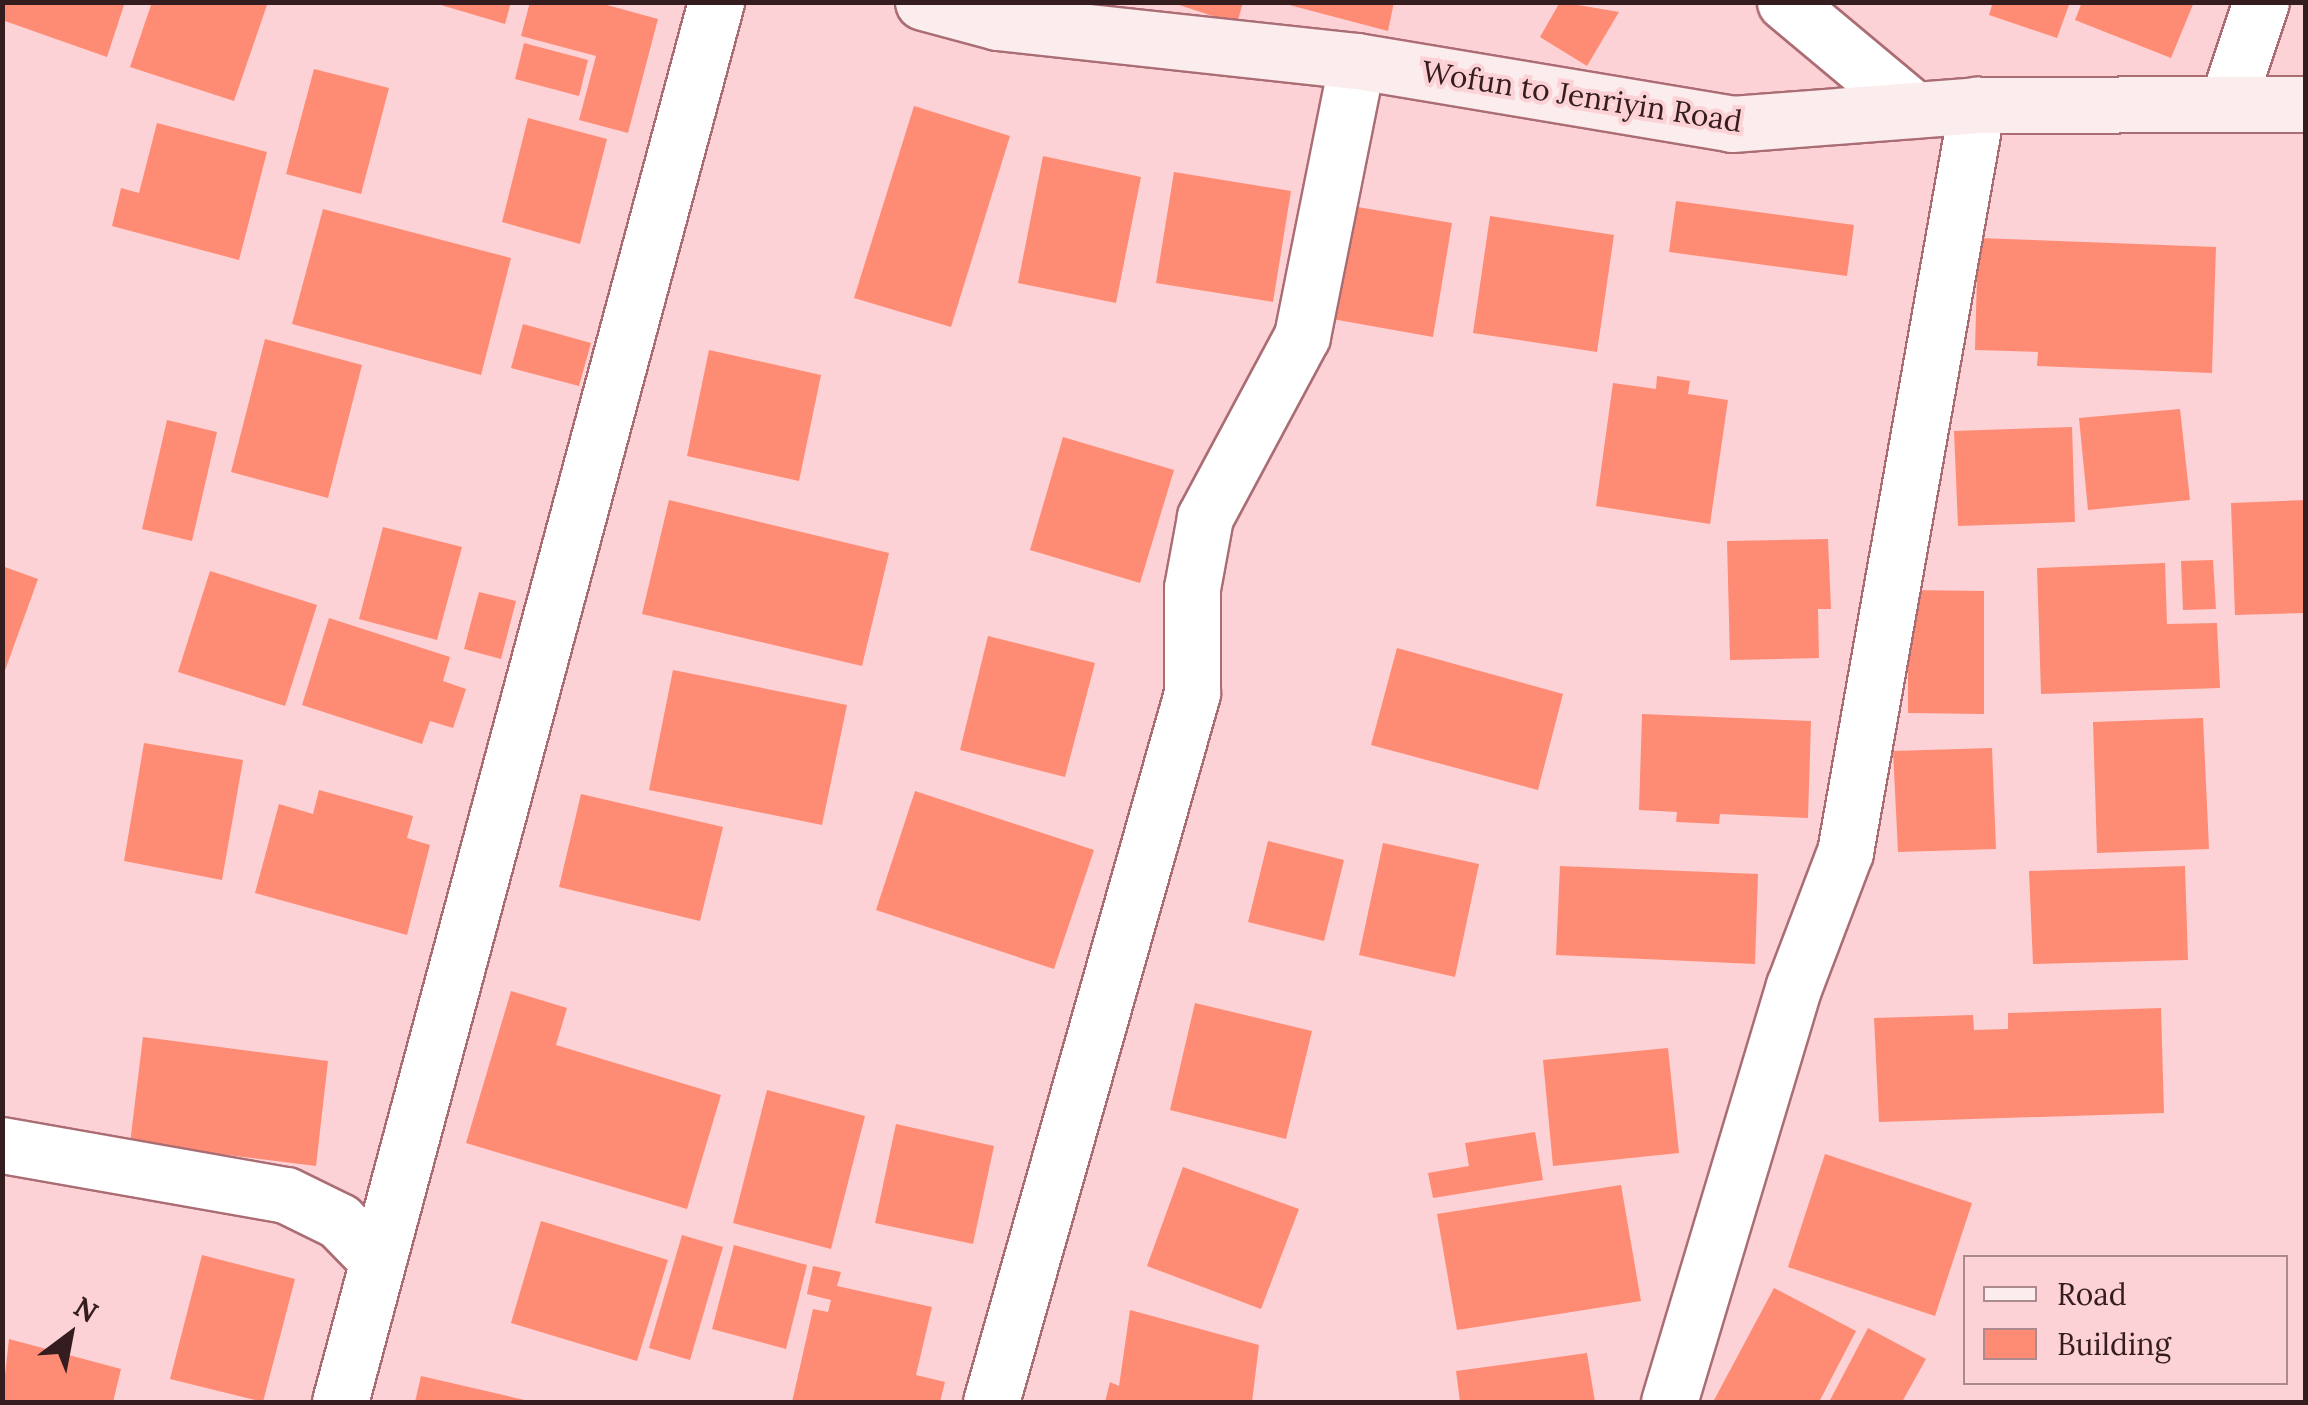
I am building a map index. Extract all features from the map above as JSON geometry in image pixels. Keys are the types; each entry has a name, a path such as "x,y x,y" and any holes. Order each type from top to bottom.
{"street":[{"path":"340,1402 374,1256 716,2"},
{"name":"Wofun to Jenriyin Road","path":"923,2 997,22 1357,60 1732,124 1978,106 2228,101 2306,104"},
{"path":"1785,2 1914,110"},
{"path":"2228,101 2261,2"},
{"path":"991,1402 1192,693 1192,588 1205,517 1302,336 1357,60"},
{"path":"1669,1402 1794,986 1845,852 1978,106"},
{"path":"2,1145 286,1196 339,1220 374,1256"}],"building":[{"path":"2,2 125,2 107,57 2,20"},
{"path":"152,2 268,2 234,101 130,67"},
{"path":"431,2 511,2 505,24"},
{"path":"530,2 596,2 658,19 628,133 579,120 596,56 521,36"},
{"path":"1170,2 1243,2 1237,24"},
{"path":"1278,2 1394,2 1388,31"},
{"path":"1560,2 1619,12 1587,66 1540,37"},
{"path":"1993,2 2070,2 2057,38 1989,15"},
{"path":"2082,2 2194,2 2171,58 2075,20"},
{"path":"524,43 588,60 579,96 515,79"},
{"path":"314,69 389,88 361,194 286,174"},
{"path":"914,106 1010,136 951,327 854,298"},
{"path":"528,118 607,139 580,244 502,222"},
{"path":"157,123 267,152 239,260 112,226 121,188 139,193"},
{"path":"1043,156 1141,177 1116,303 1018,283"},
{"path":"1174,172 1291,191 1273,302 1156,283"},
{"path":"1676,201 1854,225 1847,276 1669,252"},
{"path":"1340,204 1452,223 1433,337 1321,317"},
{"path":"323,209 511,258 481,375 292,324"},
{"path":"1490,216 1614,235 1597,352 1473,333"},
{"path":"1978,238 2216,247 2212,373 2037,366 2038,352 1975,350"},
{"path":"523,324 591,343 579,386 511,368"},
{"path":"265,339 362,365 328,498 231,472"},
{"path":"709,350 821,375 799,481 687,456"},
{"path":"1657,376 1690,381 1688,394 1728,400 1710,524 1596,506 1613,383 1656,389"},
{"path":"2180,409 2190,500 2088,510 2079,418"},
{"path":"167,420 217,432 192,541 142,529"},
{"path":"2072,427 2075,522 1958,526 1954,431"},
{"path":"1063,437 1174,470 1140,583 1030,550"},
{"path":"669,500 889,553 862,666 642,614"},
{"path":"2306,500 2306,613 2235,615 2231,503"},
{"path":"383,527 462,547 437,640 359,619"},
{"path":"1828,539 1831,609 1818,609 1819,658 1730,660 1727,541"},
{"path":"2213,560 2216,609 2183,610 2181,561"},
{"path":"2165,563 2167,624 2217,623 2220,688 2041,694 2037,568"},
{"path":"2,566 38,579 3,676 2,676"},
{"path":"210,571 317,605 285,706 178,672"},
{"path":"1908,590 1984,591 1984,714 1908,713"},
{"path":"479,592 516,601 501,659 464,649"},
{"path":"329,618 450,657 443,681 466,689 453,728 430,721 422,744 302,705"},
{"path":"988,636 1095,663 1065,777 960,750"},
{"path":"1397,648 1563,694 1538,790 1371,745"},
{"path":"673,670 847,705 822,825 649,790"},
{"path":"1642,714 1811,721 1808,818 1720,814 1719,824 1676,822 1677,812 1639,810"},
{"path":"2203,718 2209,849 2097,853 2093,722"},
{"path":"144,743 243,760 222,880 124,861"},
{"path":"1992,748 1996,849 1898,852 1893,751"},
{"path":"319,790 413,816 407,838 430,845 407,935 255,893 279,804 313,814"},
{"path":"915,791 1094,850 1054,969 876,910"},
{"path":"581,794 723,827 700,921 559,887"},
{"path":"1268,841 1344,860 1324,941 1248,922"},
{"path":"1383,843 1479,864 1455,977 1359,955"},
{"path":"1560,866 1758,874 1755,964 1556,955"},
{"path":"2185,866 2188,960 2033,964 2029,871"},
{"path":"511,991 567,1008 556,1045 721,1095 687,1209 466,1143"},
{"path":"1195,1003 1312,1031 1286,1139 1170,1110"},
{"path":"2161,1008 2164,1113 1879,1122 1874,1018 1973,1015 1974,1030 2008,1029 2008,1013"},
{"path":"143,1037 328,1061 316,1166 130,1143"},
{"path":"1668,1048 1679,1153 1553,1166 1543,1060"},
{"path":"767,1090 865,1116 831,1249 733,1223"},
{"path":"896,1124 994,1146 973,1244 875,1223"},
{"path":"1535,1132 1543,1180 1433,1198 1428,1173 1469,1166 1465,1143"},
{"path":"1825,1154 1972,1203 1935,1316 1788,1267"},
{"path":"1183,1167 1299,1209 1261,1309 1147,1266"},
{"path":"1621,1185 1641,1301 1457,1330 1437,1214"},
{"path":"541,1221 668,1260 637,1361 511,1323"},
{"path":"682,1235 723,1247 690,1360 649,1348"},
{"path":"734,1245 807,1265 786,1349 712,1329"},
{"path":"202,1255 295,1279 263,1402 170,1379"},
{"path":"813,1266 841,1272 837,1286 932,1307 916,1375 945,1382 940,1402 792,1402 813,1309 828,1312 831,1300 807,1294"},
{"path":"1774,1288 1856,1331 1819,1402 1713,1402"},
{"path":"1130,1310 1259,1345 1252,1402 1105,1402 1110,1382 1119,1386"},
{"path":"1868,1328 1926,1359 1902,1402 1829,1402"},
{"path":"9,1339 121,1369 113,1402 2,1402"},
{"path":"1587,1353 1595,1402 1460,1402 1456,1371"},
{"path":"421,1376 529,1401 529,1402 415,1402"}]}
